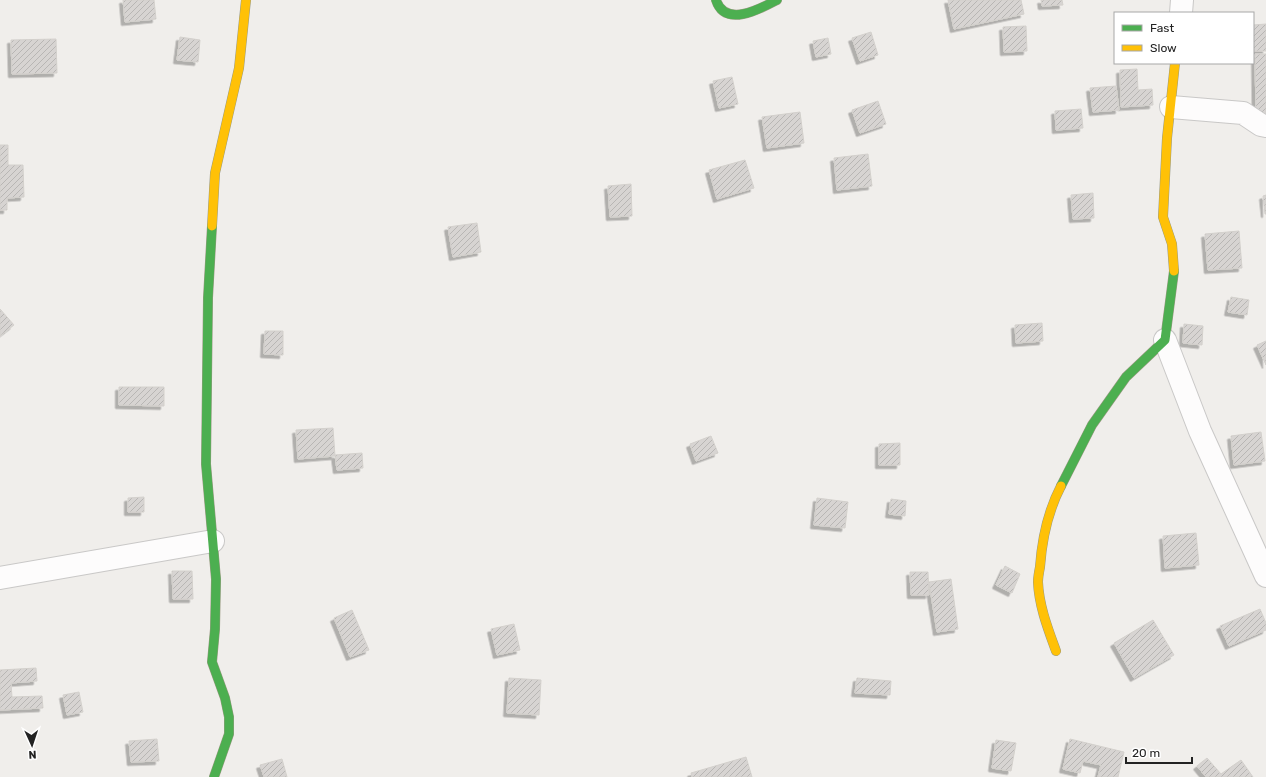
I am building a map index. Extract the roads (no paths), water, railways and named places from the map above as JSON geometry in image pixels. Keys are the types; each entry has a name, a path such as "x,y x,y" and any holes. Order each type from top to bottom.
{"street":[{"path":"214,777 229,734 229,717 225,698 212,662 215,629 216,579 206,464 208,298 215,173 239,68 246,0"},
{"path":"716,0 720,9 729,14 738,15 777,0"},
{"path":"1181,12 1182,0"},
{"path":"1175,64 1167,138 1163,218 1172,244 1174,269 1165,340 1200,431 1266,576"},
{"path":"1171,107 1243,113 1261,125 1266,126"},
{"path":"1056,651 1043,614 1038,582 1041,553 1047,523 1054,502 1092,425 1126,377 1165,340"},
{"path":"0,578 213,541"}]}
